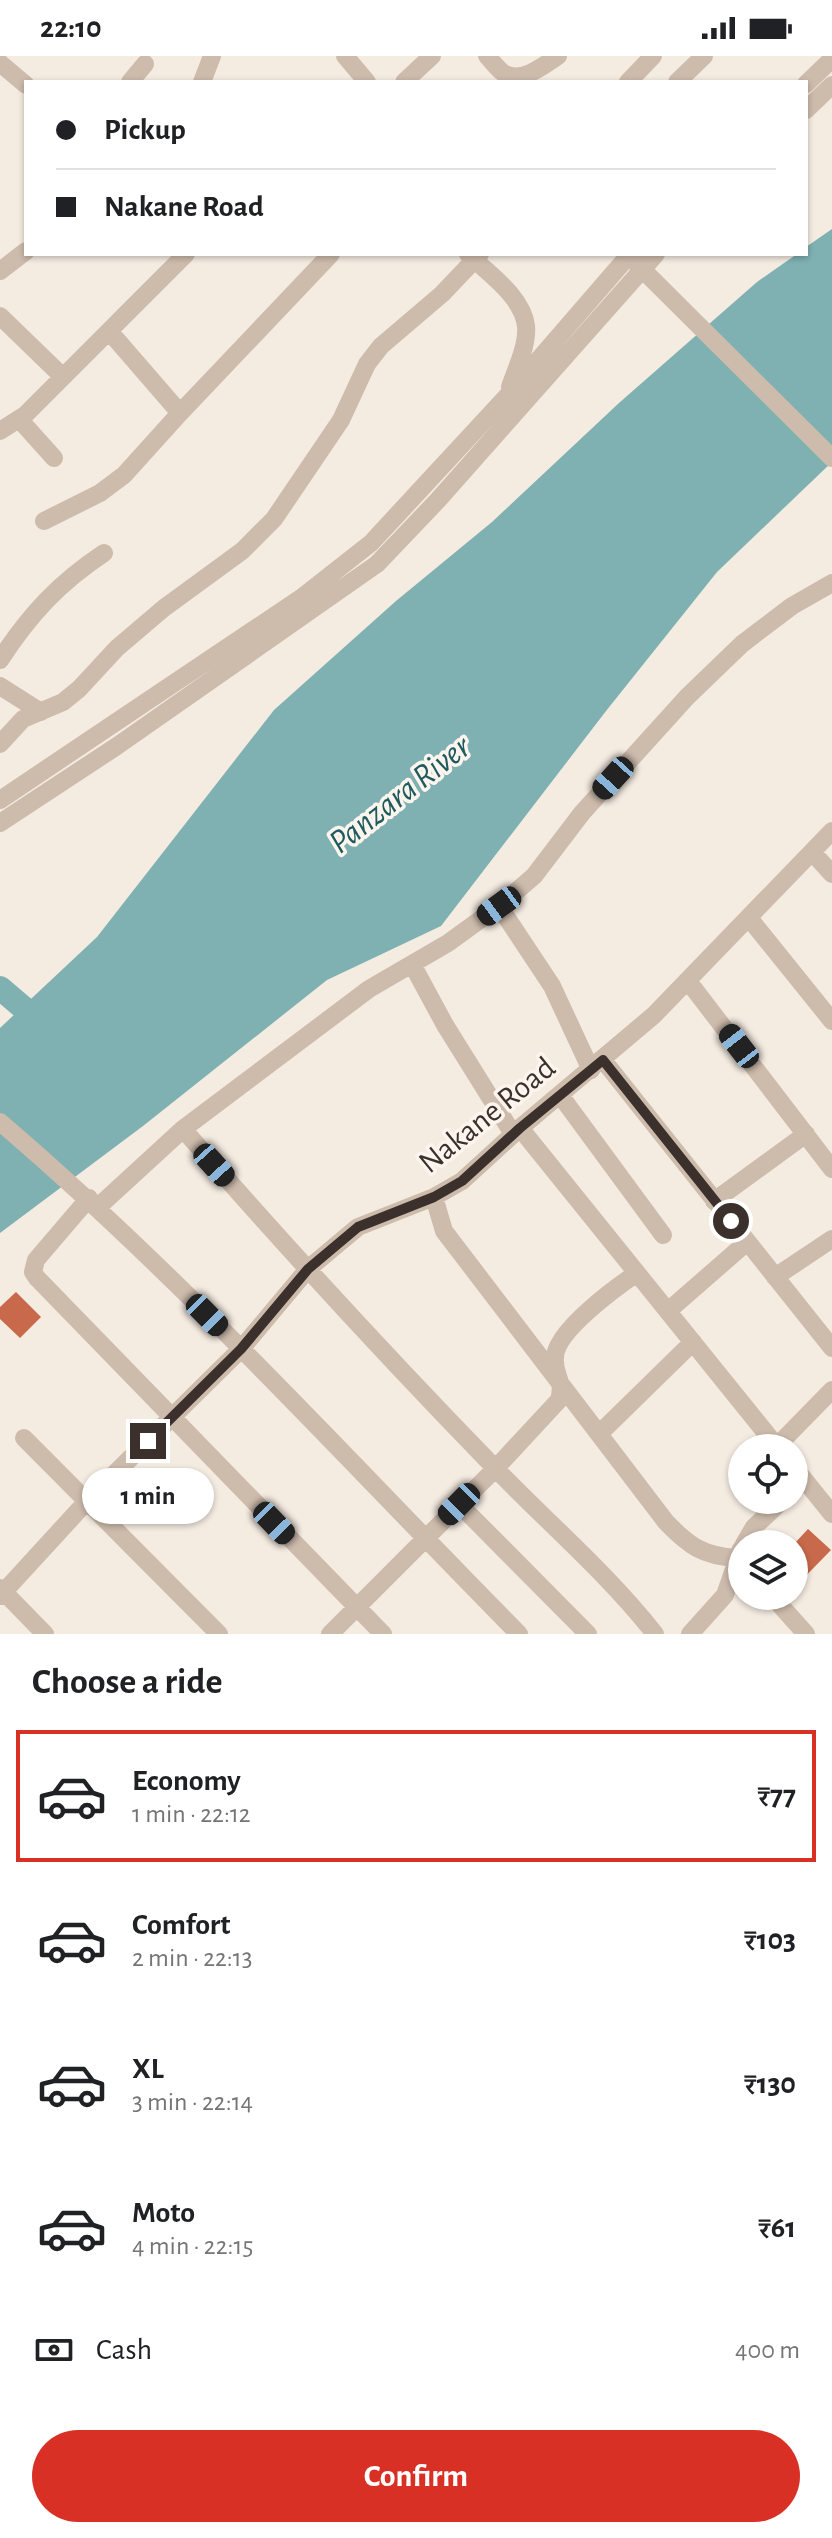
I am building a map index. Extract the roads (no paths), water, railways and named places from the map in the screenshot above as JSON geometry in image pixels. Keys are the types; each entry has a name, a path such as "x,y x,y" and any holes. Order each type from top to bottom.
{"street":[{"path":"203,80 212,56"},
{"path":"345,56 365,80"},
{"path":"406,80 432,56"},
{"path":"487,56 500,78 518,77 538,70 558,56"},
{"path":"630,80 653,56"},
{"path":"679,80 704,56"},
{"path":"808,82 832,59"},
{"path":"0,63 24,83"},
{"path":"132,80 145,64"},
{"path":"808,108 832,85"},
{"path":"0,271 24,253"},
{"path":"0,431 19,419 184,256"},
{"path":"44,521 100,493 124,475 329,256"},
{"path":"0,720 23,719 63,702 117,648 164,608 242,551 274,519 341,420 367,364 381,346 411,323 475,256 513,298 526,328 514,401 389,524 346,564 301,598 0,800"},
{"path":"0,823 117,746 377,564 514,401 637,263 832,458"},
{"path":"0,316 63,377"},
{"path":"109,331 180,413"},
{"path":"19,419 54,458"},
{"path":"0,660 40,606 60,586 104,553"},
{"path":"383,1634 37,1278 33,1272 36,1260 88,1197 369,989 448,943 499,906 534,876 560,846 582,813 687,697 742,644 792,606 832,583"},
{"path":"0,686 41,712"},
{"path":"0,744 23,719"},
{"name":"Nakane Road","path":"1,1592 88,1500 241,1349 308,1269 358,1227 434,1197 462,1181 516,1131 654,1015 832,831"},
{"path":"812,852 832,874"},
{"path":"499,906 552,986 597,1065 714,1201 832,1348"},
{"path":"749,918 832,1021"},
{"path":"412,964 445,1025 516,1131 637,1273 767,1434"},
{"path":"688,981 832,1169"},
{"path":"560,1095 663,1235"},
{"path":"0,1122 88,1197 519,1634"},
{"path":"183,1129 308,1269 495,1469 632,1605 655,1634"},
{"path":"714,1201 806,1134"},
{"path":"434,1197 444,1231 657,1511 682,1539 700,1551 720,1557 728,1555"},
{"path":"775,1277 832,1239"},
{"path":"668,1311 747,1242"},
{"path":"330,1634 495,1469 559,1400 563,1388 555,1366 558,1345 565,1334 619,1285 637,1273"},
{"path":"600,1433 693,1342"},
{"path":"790,1434 832,1390"},
{"path":"24,1438 219,1634"},
{"path":"808,1490 832,1514"},
{"path":"459,1504 588,1634"},
{"path":"752,1530 768,1514"},
{"path":"690,1634 725,1595 728,1587"},
{"path":"1,1592 45,1634"},
{"path":"785,1610 806,1634"}],"water":[{"name":"Panzara River","path":"832,229 832,462 717,572 441,926 327,980 143,1126 0,1233 0,1028 97,937 274,710 396,601 492,522 619,403 757,282 794,256 808,256 808,246"}],"waterway":[{"path":"0,988 47,1028"}]}
